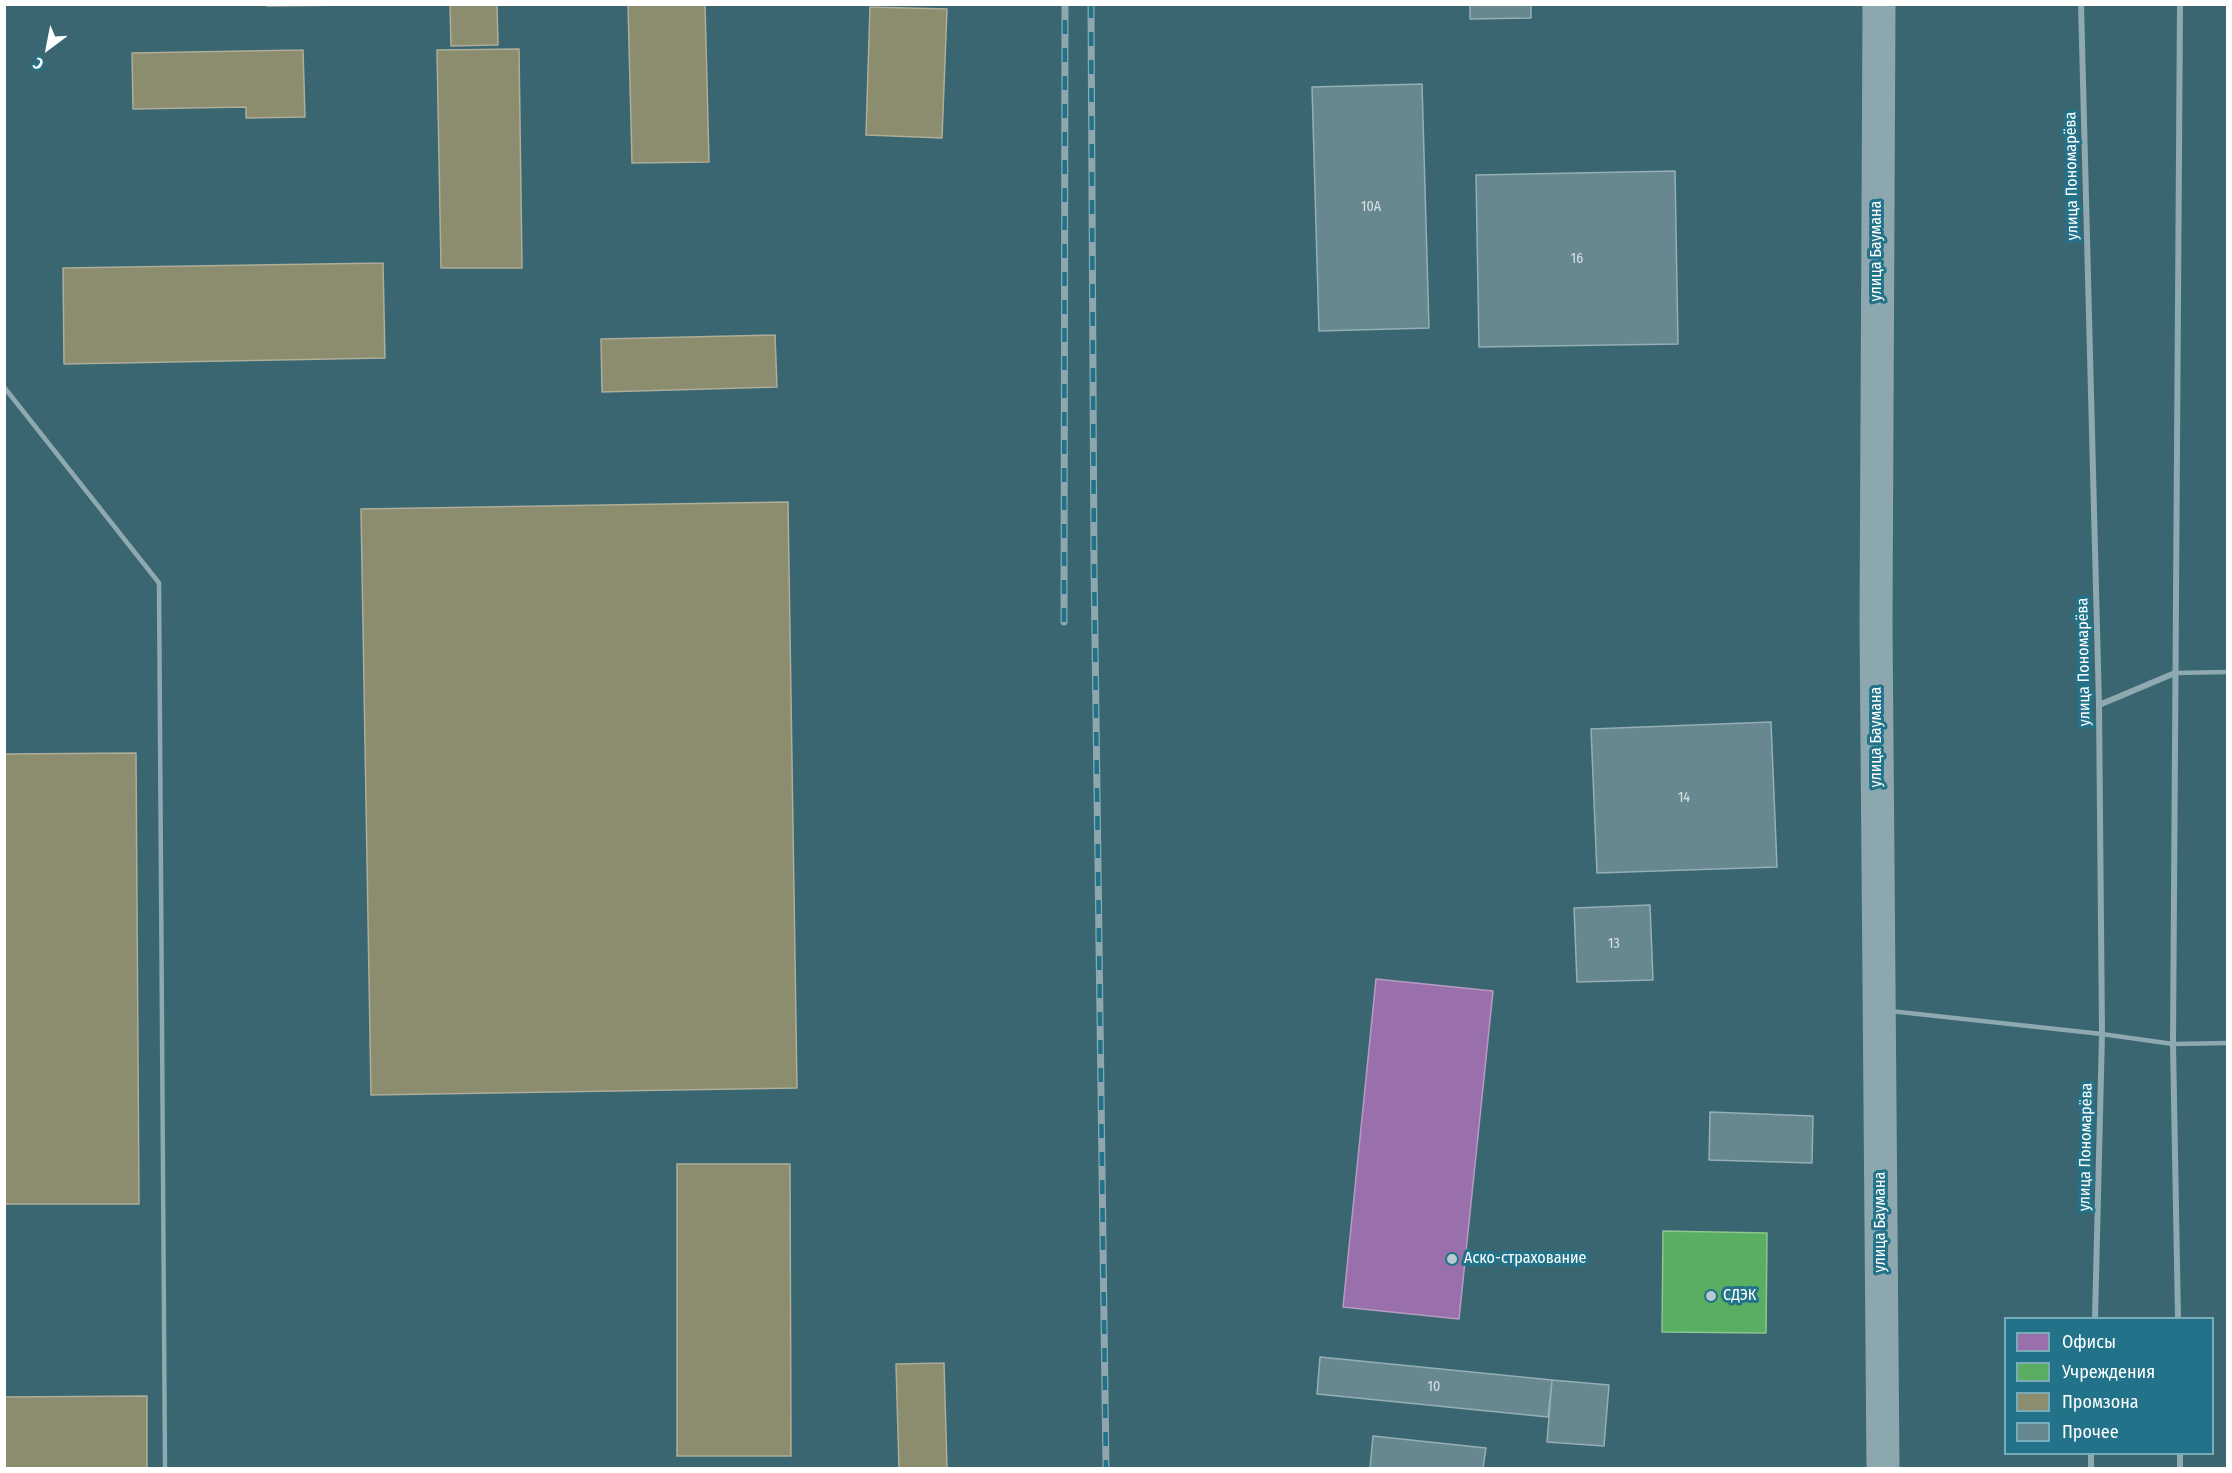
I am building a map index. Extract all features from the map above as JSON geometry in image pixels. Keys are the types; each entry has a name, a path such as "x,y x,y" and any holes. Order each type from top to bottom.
{"main road":[{"name":"улица Баумана","path":"1879,4 1876,623 1883,1468"}],"street":[{"name":"улица Пономарёва","path":"2081,4 2099,705 2102,1034 2095,1317"},
{"path":"2178,1317 2173,1044 2180,4"},
{"path":"2099,705 2175,673"}],"lane":[{"path":"4,387 159,583 165,1468"},
{"path":"2175,673 2228,672"},
{"path":"1879,1010 2173,1044 2228,1043"}],"building: Офисы":[{"path":"1376,979 1493,991 1459,1319 1343,1307"}],"building: Учреждения":[{"path":"1663,1231 1767,1233 1766,1333 1662,1332"}],"building: Промзона":[{"path":"267,4 431,4 267,6"},
{"path":"450,4 497,4 498,45 451,46"},
{"path":"628,4 705,4 709,162 632,163"},
{"path":"870,7 947,9 942,138 866,135"},
{"path":"519,49 522,268 441,268 437,50"},
{"path":"303,50 305,117 246,118 246,107 133,109 132,53"},
{"path":"383,263 385,358 64,364 63,268"},
{"path":"775,335 777,387 602,392 601,339"},
{"path":"788,502 797,1088 371,1095 361,509"},
{"path":"136,753 139,1204 4,1204 4,754"},
{"path":"677,1164 790,1164 791,1456 677,1456"},
{"path":"944,1363 947,1468 899,1468 896,1364"},
{"path":"147,1396 147,1468 4,1468 4,1397"}],"building: Прочее":[{"path":"1470,4 1531,4 1531,18 1470,19"},
{"path":"1422,84 1429,328 1319,331 1312,87"},
{"path":"1675,171 1678,344 1479,347 1476,175"},
{"path":"1771,722 1777,867 1597,873 1591,729"},
{"path":"1650,905 1653,980 1577,982 1574,908"},
{"path":"1710,1112 1813,1116 1812,1163 1709,1160"},
{"path":"1320,1357 1552,1380 1548,1417 1317,1394"},
{"path":"1552,1380 1609,1385 1604,1446 1547,1442"},
{"path":"1373,1436 1486,1448 1483,1468 1370,1468"}],"railway":[{"path":"1064,622 1065,4"},
{"path":"1091,4 1094,565 1106,1468"}],"place":[{"name":"Аско-страхование","path":"1452,1259"},
{"name":"СДЭК","path":"1711,1296"}]}
